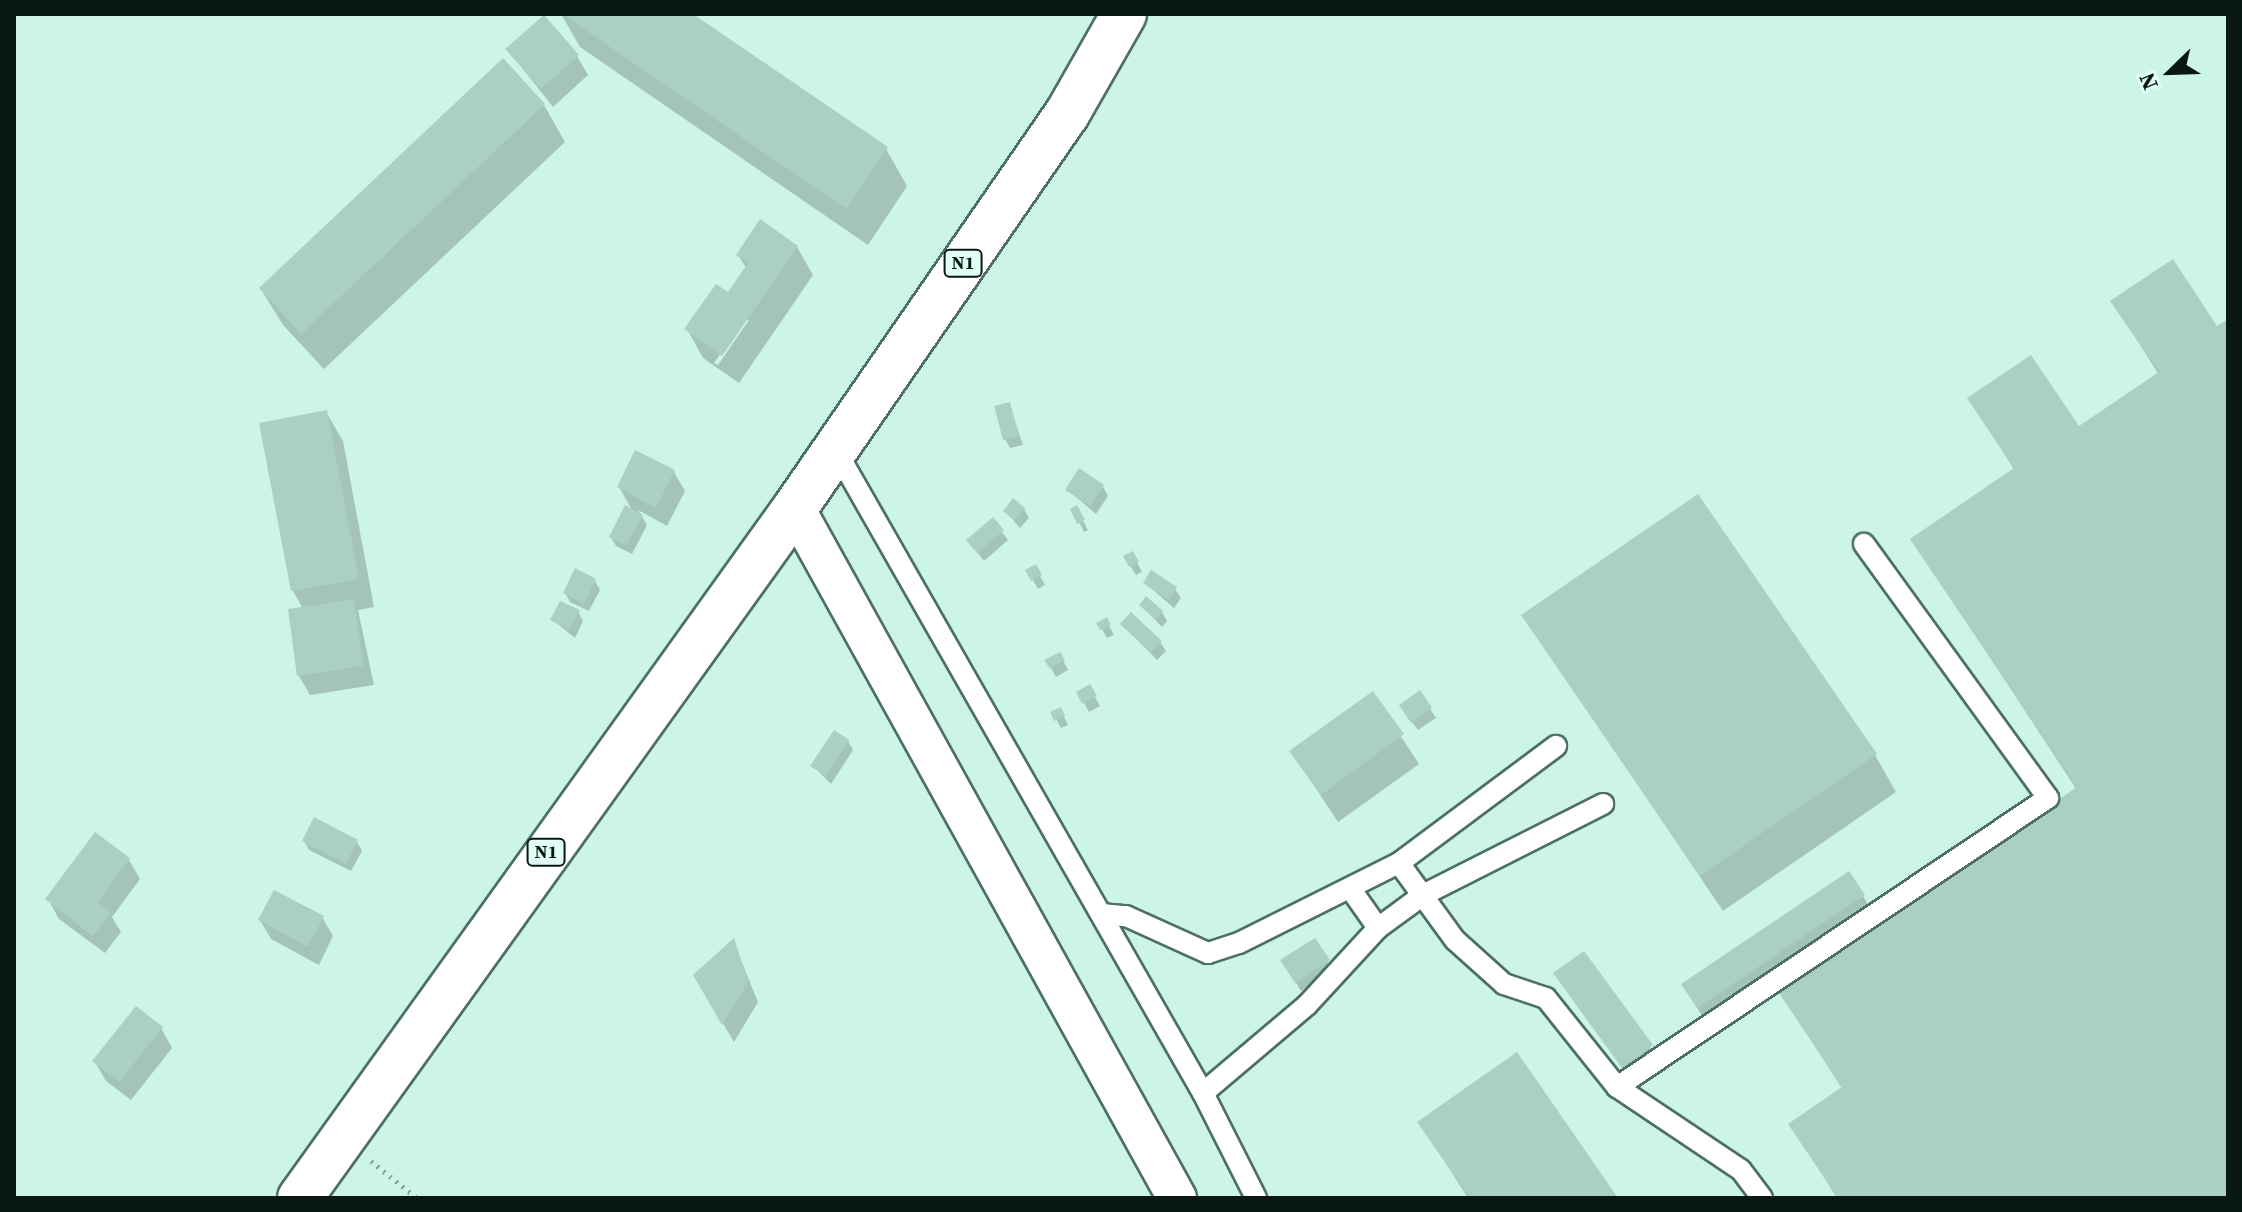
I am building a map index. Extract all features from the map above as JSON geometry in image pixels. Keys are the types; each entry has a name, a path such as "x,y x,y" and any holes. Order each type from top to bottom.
{"highway":[{"name":"N1","path":"300,1198 795,508 1067,114 1124,14"}],"street":[{"path":"795,508 1177,1198"}],"lane":[{"path":"835,449 1203,1093 1256,1198"},
{"path":"1617,1087 2048,798 1864,544"},
{"path":"1101,914 1126,916 1208,953 1352,891 1399,863 1556,746"},
{"path":"1203,1093 1307,1005 1378,928 1423,895 1603,804"},
{"path":"1399,863 1455,940 1504,984 1546,998 1617,1087 1741,1170 1762,1198"},
{"path":"1352,891 1378,928"}],"path":[{"path":"341,1137 417,1198"}],"building":[{"path":"562,14 693,14 888,147 846,209"},
{"path":"544,15 579,55 541,89 505,49"},
{"path":"503,58 545,104 301,334 259,288"},
{"path":"760,219 798,246 722,356 684,329 716,284 728,292 748,263 736,255"},
{"path":"2173,259 2217,326 2228,319 2228,1198 1838,1198 1788,1124 1842,1087 1777,990 2077,787 1910,539 2014,468 1967,398 2031,355 2079,426 2159,372 2110,301"},
{"path":"1010,402 1019,436 1003,440 994,406"},
{"path":"327,410 359,579 291,591 259,423"},
{"path":"635,450 675,470 656,508 617,487"},
{"path":"1079,468 1104,485 1090,506 1065,490"},
{"path":"1698,494 1877,754 1700,876 1521,615"},
{"path":"1013,498 1025,508 1015,521 1003,511"},
{"path":"625,505 643,515 626,546 609,537"},
{"path":"1077,505 1085,520 1077,524 1070,509"},
{"path":"993,517 1004,530 977,553 966,540"},
{"path":"1133,551 1139,562 1129,567 1123,556"},
{"path":"1036,564 1042,575 1031,581 1025,570"},
{"path":"575,568 596,579 584,604 563,593"},
{"path":"1151,570 1177,587 1169,600 1143,583"},
{"path":"1146,596 1163,611 1156,620 1139,605"},
{"path":"354,599 364,666 297,676 288,609"},
{"path":"560,601 580,610 569,630 550,620"},
{"path":"1131,612 1162,641 1151,653 1120,624"},
{"path":"1107,617 1111,625 1100,630 1096,623"},
{"path":"1060,652 1065,660 1050,669 1044,660"},
{"path":"1090,684 1097,696 1082,704 1076,692"},
{"path":"1420,690 1432,708 1411,723 1399,705"},
{"path":"1373,691 1404,734 1321,795 1289,751"},
{"path":"1061,707 1065,716 1054,721 1050,712"},
{"path":"834,730 849,740 826,776 810,766"},
{"path":"314,817 358,840 346,864 302,841"},
{"path":"95,832 130,858 98,902 111,912 93,936 45,899"},
{"path":"1849,871 1865,895 1697,1008 1681,984"},
{"path":"274,890 324,916 308,947 258,920"},
{"path":"734,938 748,982 722,1025 693,975"},
{"path":"1315,938 1330,960 1295,983 1280,960"},
{"path":"1584,951 1653,1045 1622,1068 1553,973"},
{"path":"136,1006 163,1027 119,1082 92,1061"},
{"path":"1517,1052 1618,1198 1470,1198 1417,1122"}]}
